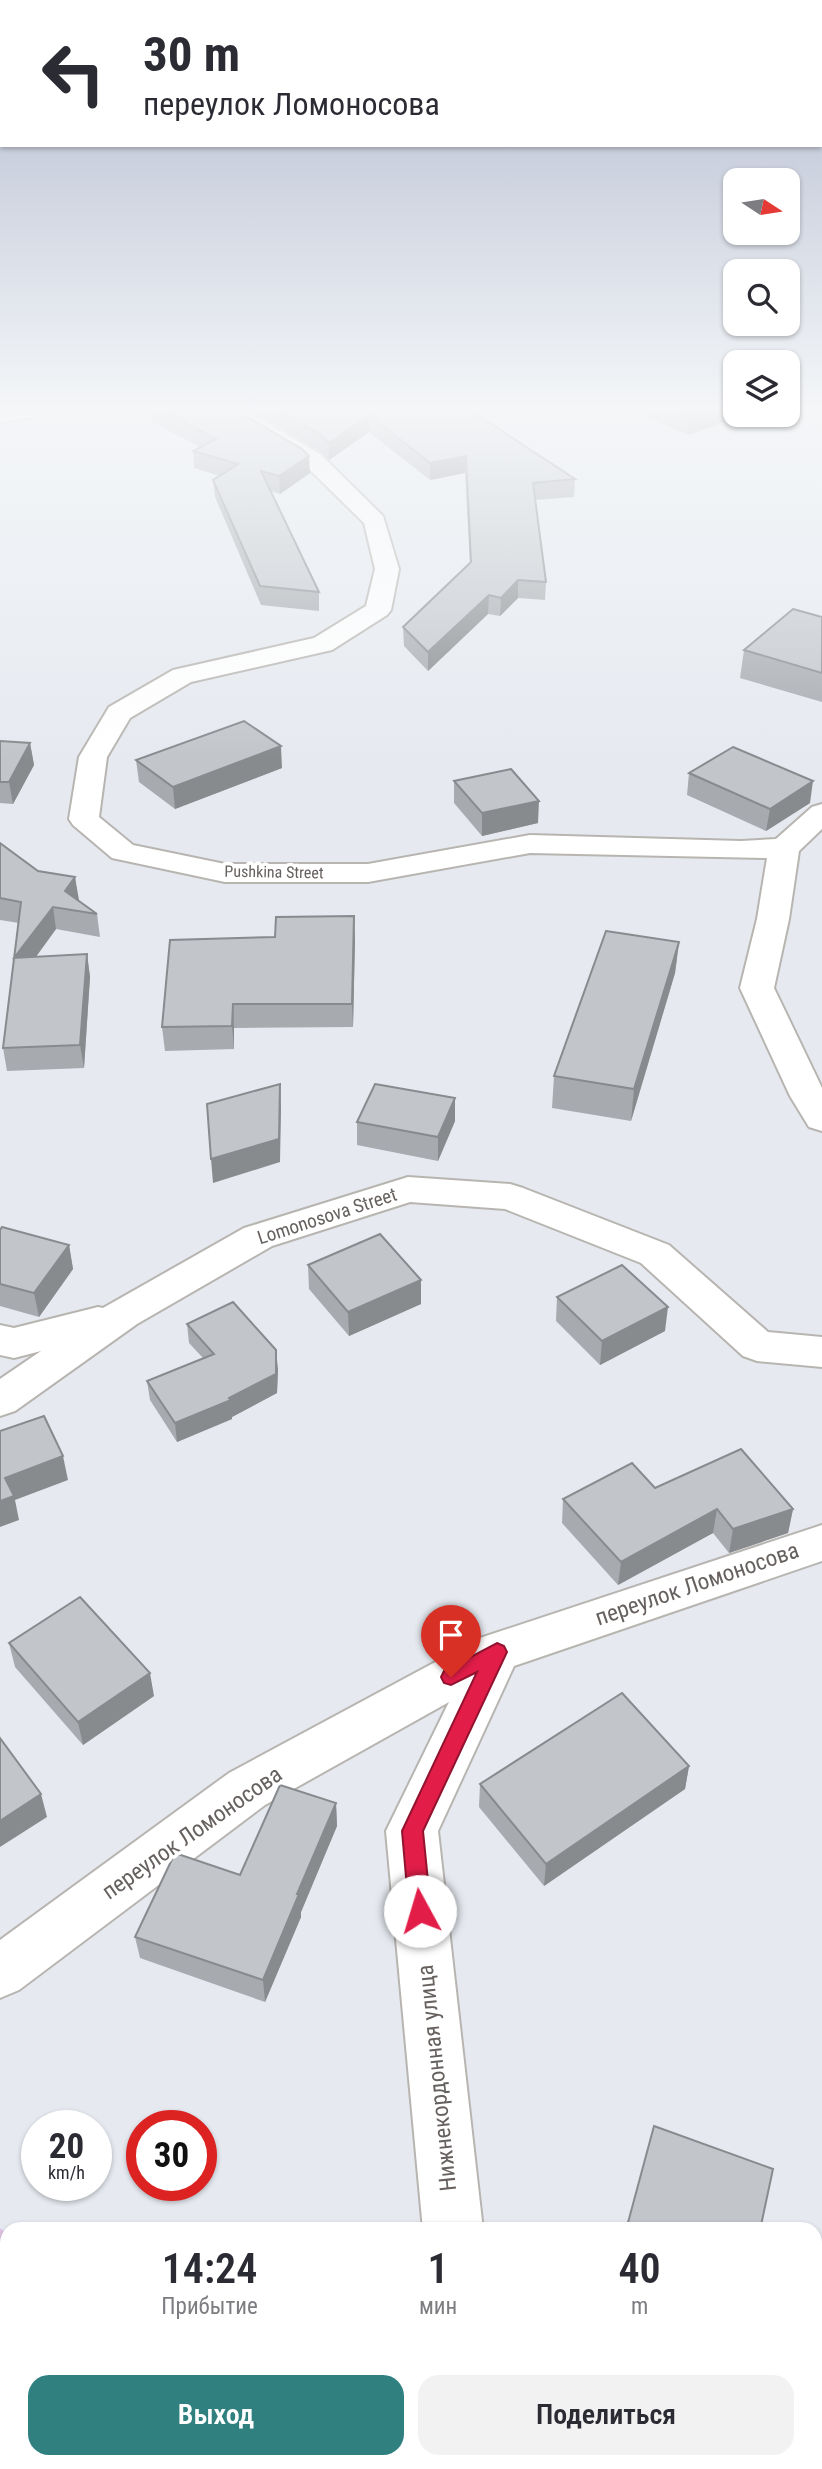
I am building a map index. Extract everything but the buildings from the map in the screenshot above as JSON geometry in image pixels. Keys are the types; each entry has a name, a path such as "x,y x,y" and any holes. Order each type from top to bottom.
{"street":[{"name":"Pushkina Street","path":"377,527 387,569 378,610 323,644 182,676 120,713 93,757 84,820 123,852 225,873 368,873 530,844 741,850 784,848"},
{"path":"822,813 784,848 773,919 757,988 808,1096 822,1119"},
{"name":"Lomonosova Street","path":"0,1400 123,1314 258,1237 408,1189 510,1197 546,1211 654,1254 757,1346 822,1352"},
{"path":"0,1340 14,1343 123,1314"},
{"name":"переулок Ломоносова","path":"0,1972 247,1789 497,1652 822,1543"},
{"name":"Нижнекордонная улица","path":"452,2222 412,1831 497,1652"}],"route":[{"path":"420,1911 412,1831 497,1652 451,1677"}]}
